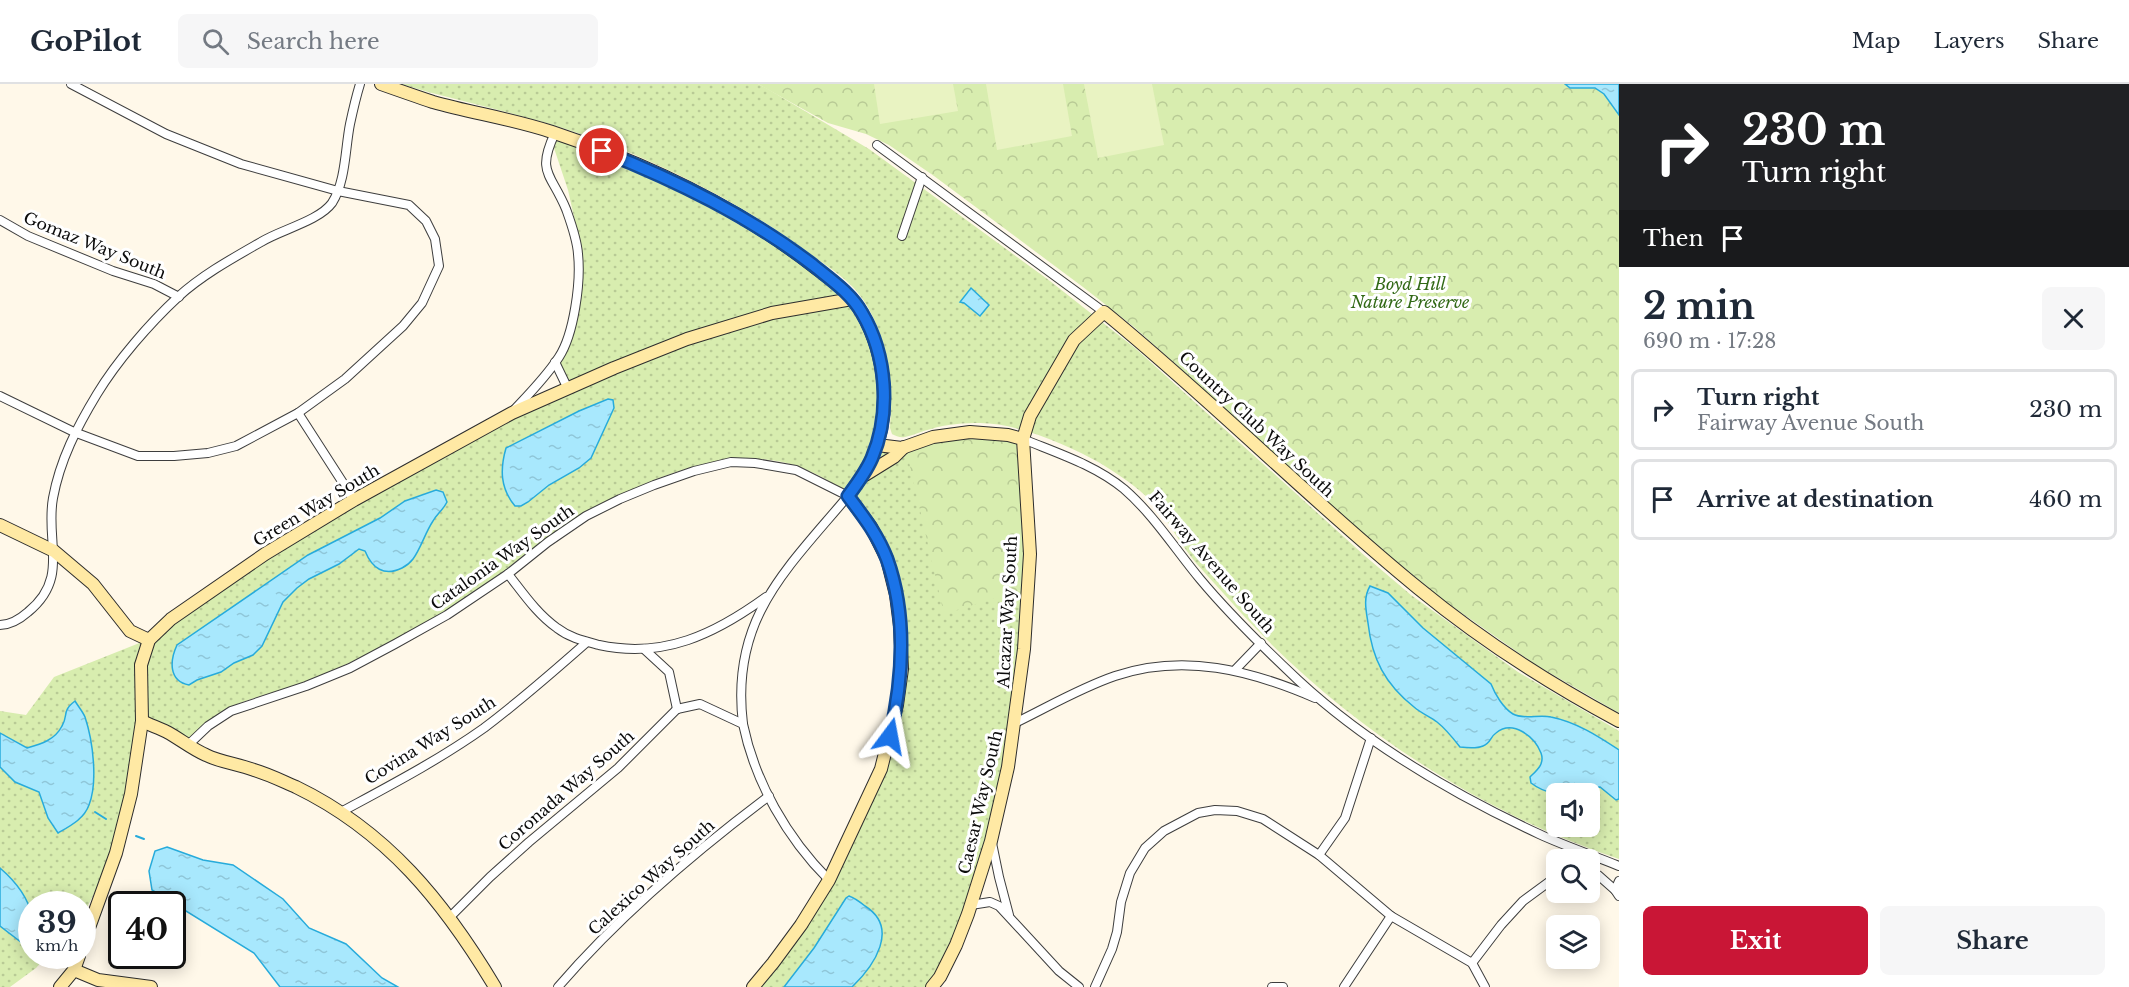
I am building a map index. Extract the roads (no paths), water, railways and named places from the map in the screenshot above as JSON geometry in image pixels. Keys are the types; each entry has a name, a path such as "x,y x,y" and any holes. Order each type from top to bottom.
{"street":[{"path":"0,396 74,432 138,456 208,453 236,446 298,413 345,379 404,326 422,303 438,266 435,239 426,221 409,205 338,191 241,164 166,134 71,84"},
{"path":"0,625 20,619 36,606 46,591 53,569 54,551 50,532 52,500 59,474 74,432 102,386 135,343 179,297 263,240 320,214 330,205 338,191 360,84"},
{"path":"381,84 434,102 531,125 676,182 729,210 783,243 830,278 862,312 879,354 884,397 877,446 848,496 792,562 768,595 746,646 741,672 743,724 753,761 791,833 808,859 829,880"},
{"name":"Green Way South","path":"512,413 560,355 571,326 577,289 578,254 567,211 544,165 548,147 555,133"},
{"name":"Country Club Way South","path":"877,145 1104,312 1168,364 1322,506 1419,589 1480,635 1532,670 1619,721"},
{"path":"902,236 921,177"},
{"name":"Gomaz Way South","path":"0,220 38,240 113,271 154,284 179,297"},
{"name":"Green Way South","path":"149,640 171,619 219,585 354,500 430,456 512,413 687,339 780,312 852,299"},
{"name":"Alcazar Way South","path":"1015,723 1024,649 1030,554 1023,439 1030,416 1074,340 1104,312"},
{"path":"555,362 568,389"},
{"path":"298,413 354,500"},
{"path":"881,428 894,440 909,445"},
{"name":"Fairway Avenue South","path":"877,446 896,448 949,434 970,432 1008,435 1023,439 1095,470 1142,505 1201,580 1261,643 1323,701 1371,738 1454,792 1540,834 1577,849"},
{"path":"861,477 909,445"},
{"name":"Catalonia Way South","path":"188,746 208,726 231,711 306,686 350,668 447,615 508,574 548,542 586,516 620,499 694,471 731,462 796,470 848,496"},
{"path":"753,987 801,925 829,880 881,769 897,705 902,669 897,606 887,559 871,527 848,496"},
{"path":"0,525 54,551 93,584 130,631 149,640 141,665 142,721 131,794 116,853 96,908"},
{"path":"508,574 544,618 572,637 613,648 644,649 671,645 709,633 738,618 768,595"},
{"name":"Covina Way South","path":"341,812 411,774 483,729 534,689 587,642"},
{"path":"1235,670 1261,643"},
{"path":"644,649 669,672 677,709 700,704 743,724"},
{"name":"Caesar Way South","path":"932,987 957,945 992,841 1015,723 1091,685 1126,673 1179,665 1208,665 1235,670 1289,687 1323,701"},
{"name":"Coronada Way South","path":"450,917 529,842 618,768 677,709"},
{"path":"142,721 167,732 208,756 255,770 296,787 341,812 372,835 427,888 450,917 495,987"},
{"path":"1319,855 1345,818 1371,738"},
{"name":"Calexico Way South","path":"558,987 636,906 711,840 770,796"},
{"path":"1095,987 1112,949 1117,932 1120,902 1130,873 1145,848 1164,831 1198,813 1215,810 1237,812 1263,819 1319,855 1391,916 1472,963 1485,987"},
{"path":"992,841 1010,918"},
{"name":"Fairway Avenue South","path":"1600,858 1619,866"},
{"path":"1600,876 1618,889"},
{"path":"1472,963 1523,901 1546,884"},
{"path":"971,905 990,902 999,906 1059,971 1079,987"},
{"path":"1344,987 1391,916"},
{"path":"60,987 74,970 97,983 151,987"},
{"path":"1272,987 1283,987"}],"water":[{"path":"1565,84 1619,84 1619,115 1604,94 1595,88 1570,88"},
{"path":"971,288 989,305 980,316 960,302"},
{"path":"608,399 613,400 614,408 591,458 579,468 549,485 528,502 515,506 504,485 503,463 506,448"},
{"path":"436,490 443,492 447,502 430,526 416,555 402,568 390,572 379,569 371,562 365,551 359,549 339,564 309,579 283,602 262,646 253,655 234,663 221,672 189,685 182,683 174,675 172,663 177,645 308,555 380,518 405,501"},
{"path":"1370,586 1388,593 1423,628 1491,684 1500,700 1513,714 1522,717 1547,716 1569,722 1619,750 1619,799 1616,800 1600,787 1600,783 1546,783 1546,791 1536,787 1531,783 1530,777 1541,764 1541,753 1529,736 1516,729 1503,729 1480,747 1460,747 1440,725 1404,698 1382,670 1370,636 1366,613"},
{"path":"75,701 85,717 90,738 94,773 92,796 84,814 58,833 48,818 39,792 15,782 0,767 0,733 27,748 42,743 59,731 67,711"},
{"path":"167,847 203,860 233,865 283,899 309,928 346,944 382,978 398,987 280,987 254,953 186,911 186,891 152,890 149,871 155,851"},
{"path":"0,868 21,891 18,891 18,940 0,926"},
{"path":"849,896 875,915 881,925 880,947 868,969 852,987 784,987 814,948"}],"waterway":[{"path":"95,812 106,819"},
{"path":"136,836 144,839"}],"park label":[{"name":"Boyd Hill Nature Preserve","path":"1410,293"}]}
